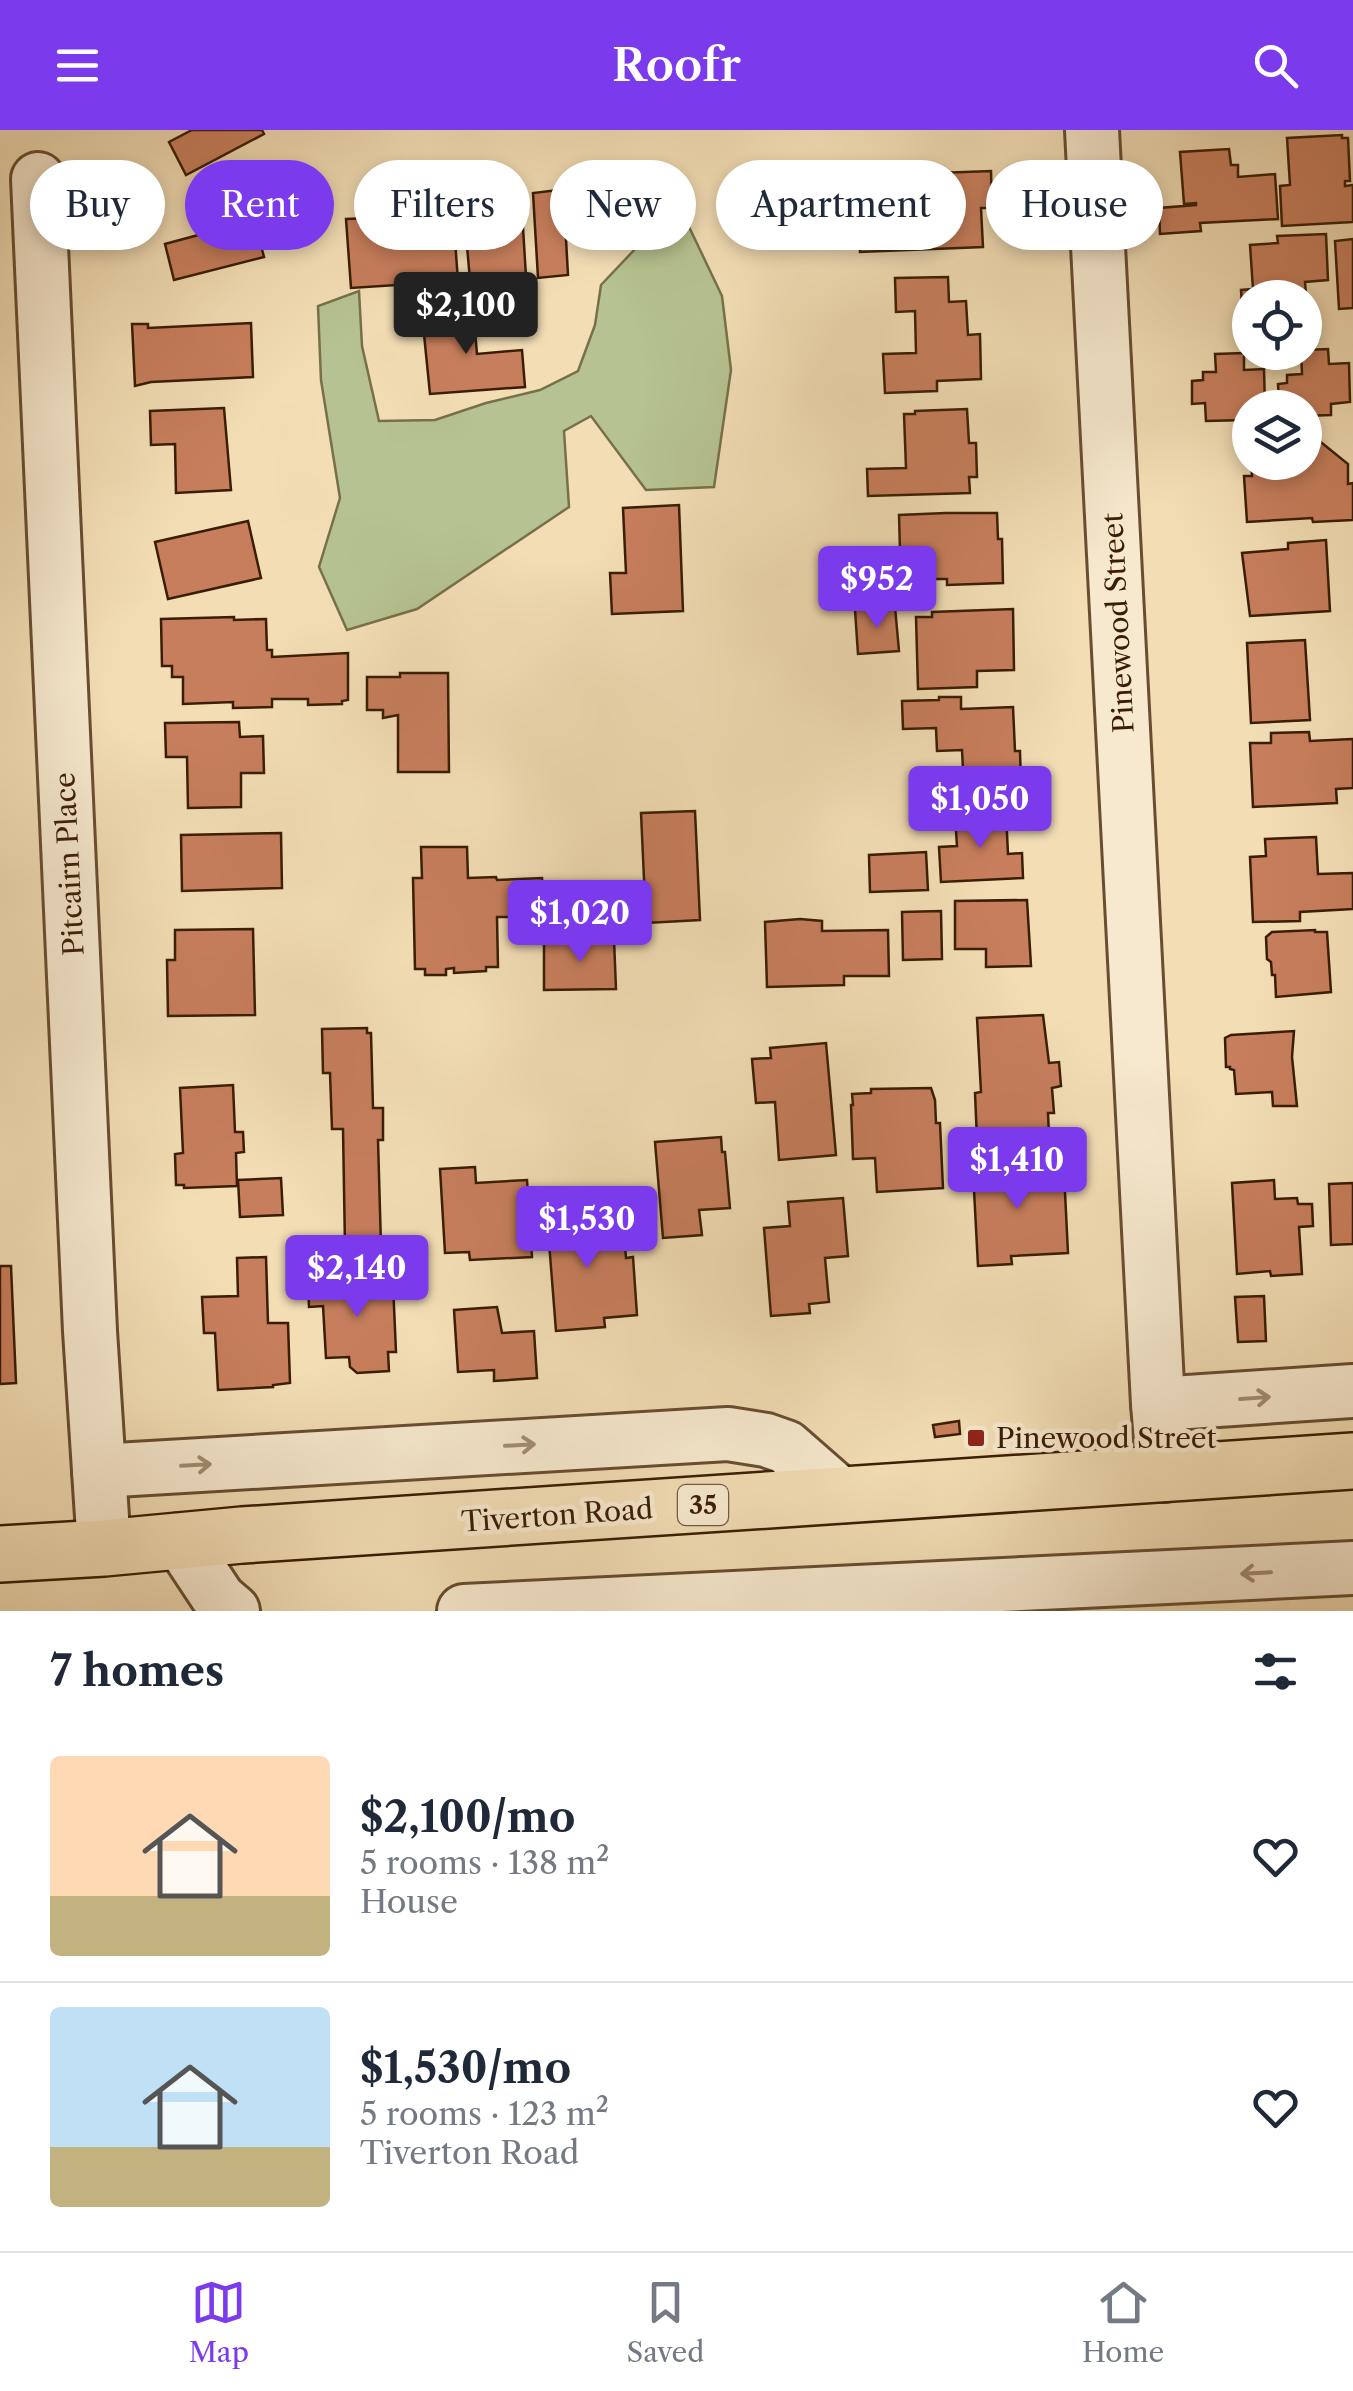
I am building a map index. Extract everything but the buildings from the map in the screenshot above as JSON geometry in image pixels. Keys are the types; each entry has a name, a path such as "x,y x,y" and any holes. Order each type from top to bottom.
{"main road":[{"name":"Tiverton Road","path":"0,1554 1353,1461"}],"street":[{"name":"Pinewood Street","path":"1092,130 1164,1475"},
{"name":"Pitcairn Place","path":"41,250 89,1312 104,1548"},
{"path":"1158,1404 1353,1391"},
{"path":"99,1470 728,1434 766,1440 786,1448 842,1496"},
{"path":"180,1540 218,1599 234,1611"},
{"path":"464,1611 1353,1568"}],"green space":[{"path":"696,241 722,296 731,370 714,487 646,490 591,416 564,431 569,507 417,609 347,630 319,567 340,498 321,380 318,306 359,291 362,346 379,421 435,420 540,390 578,371 595,325 601,285 634,250 696,250"}],"place":[{"name":"Pinewood Street","path":"976,1438"}]}
